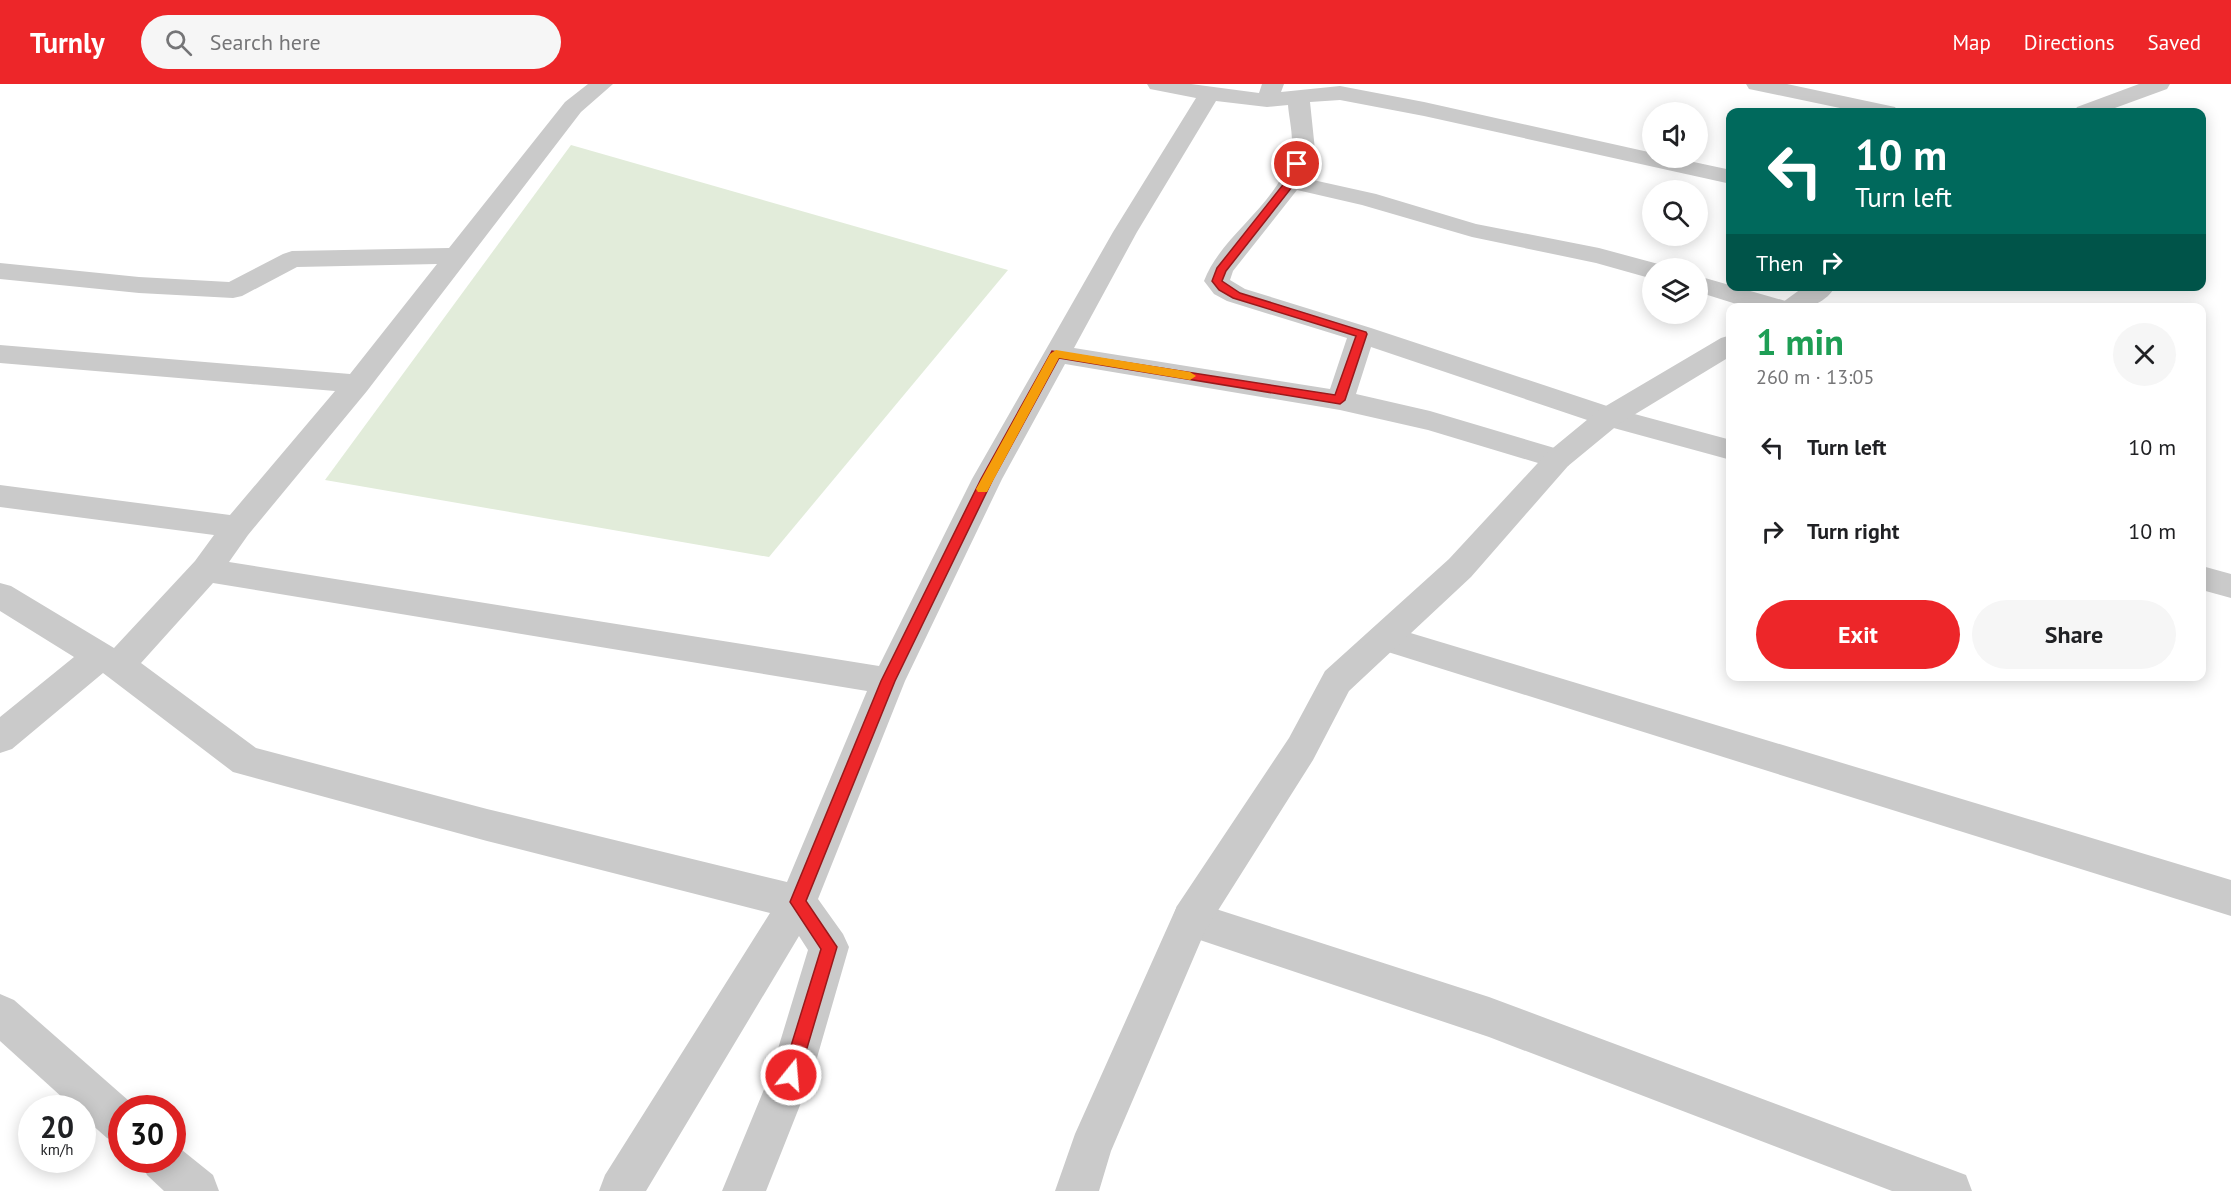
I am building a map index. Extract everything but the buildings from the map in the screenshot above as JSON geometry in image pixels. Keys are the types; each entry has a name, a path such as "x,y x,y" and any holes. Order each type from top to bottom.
{"street":[{"path":"0,738 109,660 206,570 237,527 357,384 573,107 602,84"},
{"path":"1158,84 1209,94 1270,92 1298,97 1340,93 1726,176"},
{"path":"1757,84 1868,108"},
{"path":"2095,108 2150,85"},
{"path":"621,1191 798,902 888,681 987,479 1125,232 1209,94"},
{"path":"1298,97 1303,150 1291,182 1221,270 1217,281 1223,288 1236,295 1362,334 1609,417 1726,449"},
{"path":"1291,182 1368,199 1472,230 1599,256 1642,268"},
{"path":"0,271 139,285 233,290 292,259 458,256"},
{"path":"1708,287 1763,303"},
{"path":"1799,303 1816,291"},
{"path":"1340,400 1362,334"},
{"path":"1077,1191 1090,1149 1191,919 1301,749 1337,681 1460,568 1558,459 1609,417 1726,347"},
{"path":"0,354 357,384"},
{"path":"1056,354 1340,400 1430,422 1558,459"},
{"path":"0,496 237,527"},
{"path":"206,570 888,681"},
{"path":"2206,579 2231,586"},
{"path":"0,595 109,660 246,761 487,825 798,902 829,947 791,1075 744,1191"},
{"path":"1384,638 1649,717 2039,842 2231,898"},
{"path":"1191,919 1490,1017 1950,1191"},
{"path":"0,1014 108,1110"},
{"path":"177,1173 197,1191"}],"green space":[{"path":"571,145 1008,270 769,557 325,480"}],"slow traffic":[{"path":"983,489 1056,354 1190,376"}],"route":[{"path":"791,1075 829,947 798,902 888,681 987,479 1056,354 1340,400 1362,334 1236,295 1223,288 1217,281 1221,270 1291,182 1297,164"}]}
